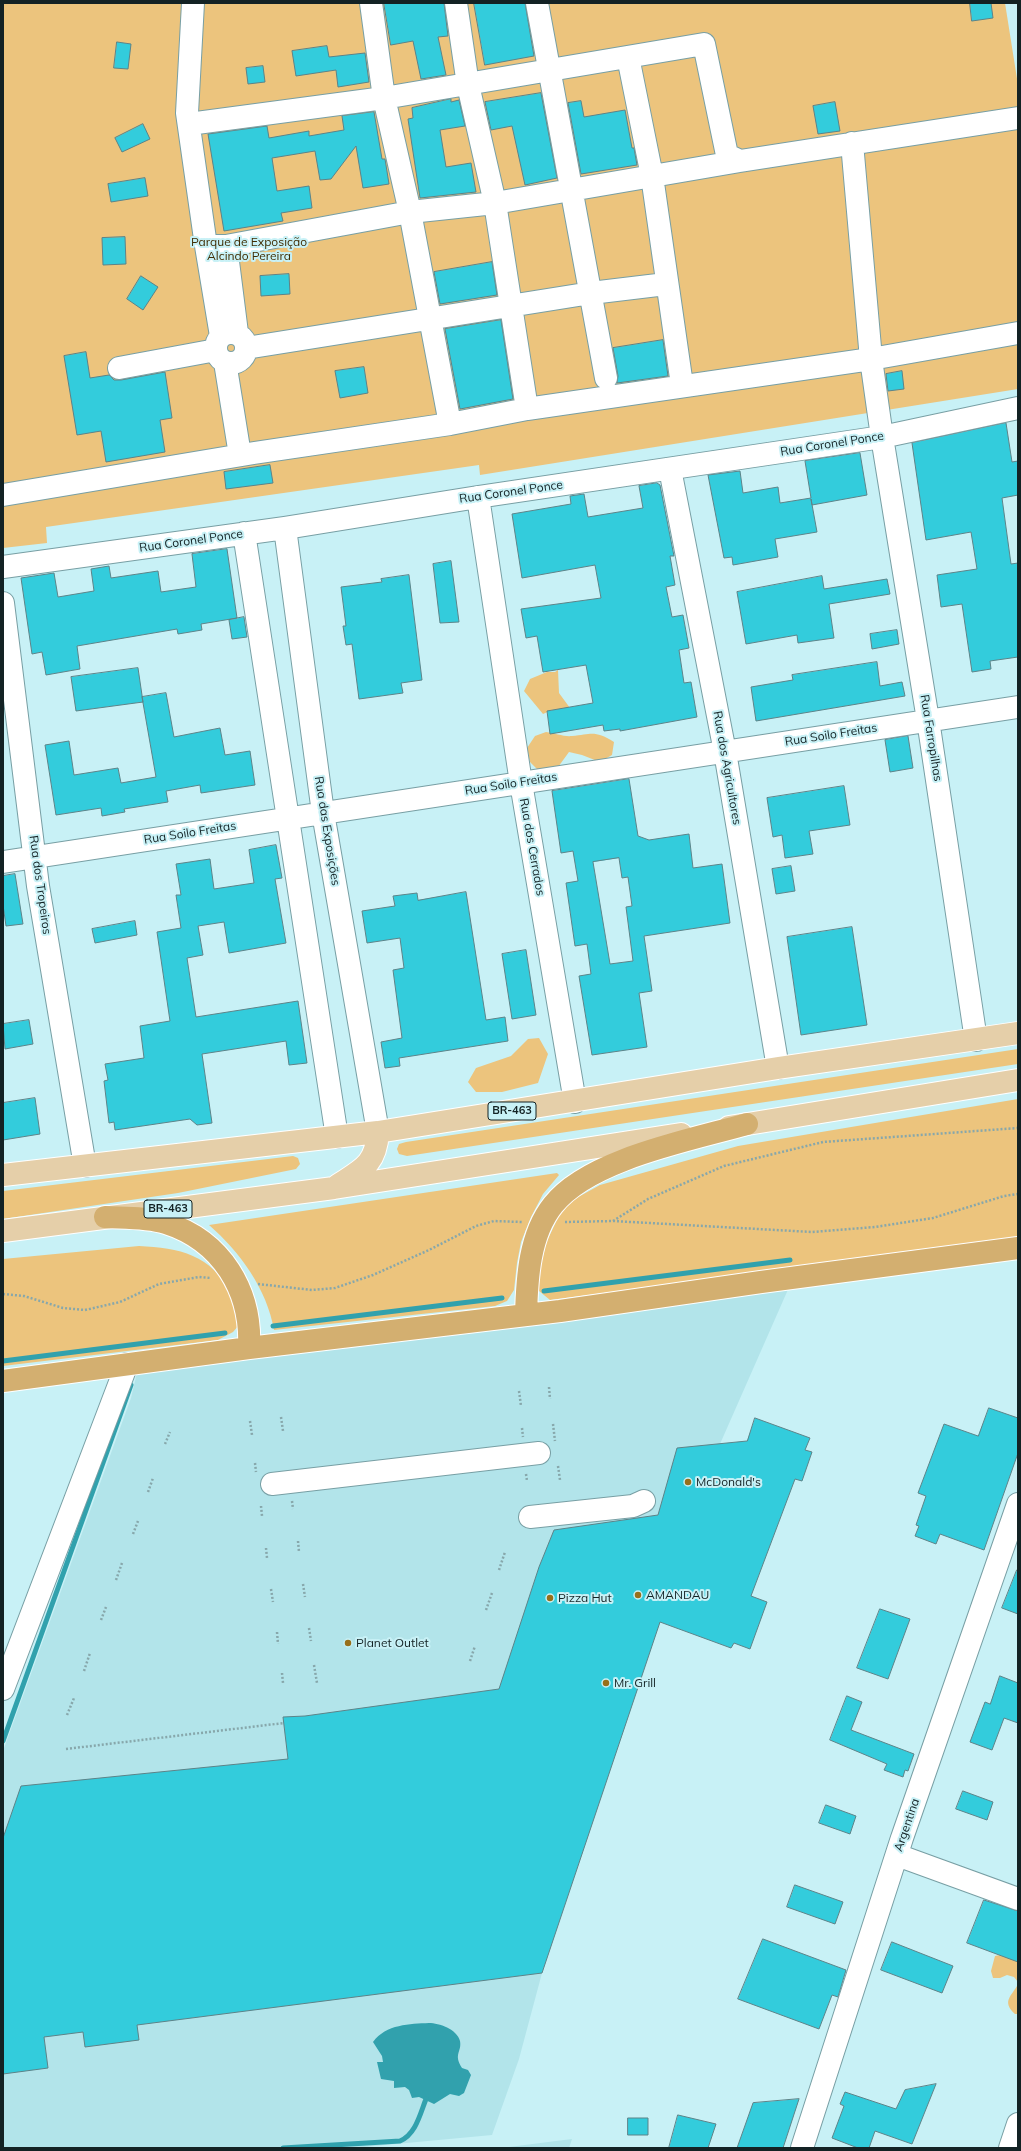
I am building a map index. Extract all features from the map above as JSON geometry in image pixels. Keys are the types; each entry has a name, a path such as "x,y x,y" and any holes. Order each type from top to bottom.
{"highway":[{"path":"526,1316 527,1285 533,1248 542,1223 552,1206 566,1190 585,1176 628,1158 747,1124"},
{"path":"106,1217 136,1218 166,1223 194,1236 218,1255 236,1280 247,1309 250,1331 249,1348"},
{"path":"3,1381 249,1348 526,1316 769,1280 1018,1248"}],"main road":[{"name":"BR-463","path":"3,1175 378,1132 574,1102 778,1068 1018,1033"},
{"name":"BR-463","path":"3,1231 334,1188 1018,1080"},
{"path":"334,1188 356,1173 373,1158 378,1132"}],"street":[{"path":"193,3 187,113 188,124 216,246 247,454"},
{"path":"371,3 384,98 410,212 432,320 450,424"},
{"path":"456,3 468,85 495,203 527,409"},
{"path":"537,3 606,378"},
{"path":"188,124 384,98 468,85 704,44 727,155 740,161"},
{"path":"628,57 652,176 666,284 682,385"},
{"path":"216,246 410,212 495,203 740,161 1018,118"},
{"name":"Rua Farropilhas","path":"852,143 871,359 882,437 928,720 976,1040"},
{"path":"119,368 230,348 432,320 591,293 666,284"},
{"path":"3,495 247,454 450,424 527,409 682,385 871,359 1018,334"},
{"name":"Rua Coronel Ponce","path":"3,567 286,528 478,497 882,437 1018,408"},
{"name":"Rua dos Agricultores","path":"670,469 725,752 778,1068"},
{"name":"Rua dos Cerrados","path":"478,497 521,783 574,1102"},
{"name":"Rua das Exposições","path":"286,528 323,813 378,1132"},
{"path":"244,533 337,1137"},
{"name":"Rua dos Tropeiros","path":"3,603 36,857 38,886 85,1166"},
{"name":"Rua Soilo Freitas","path":"3,862 1018,707"},
{"path":"3,1689 127,1364"},
{"path":"264,1478 547,1447"},
{"path":"530,1517 633,1506 644,1501"},
{"name":"Argentina","path":"802,2148 897,1855 1014,1531 1018,1504"},
{"path":"897,1855 1018,1899"},
{"path":"1010,2148 1018,2124"}],"path":[{"path":"613,1221 648,1199 724,1166 823,1142 1018,1128"},
{"path":"542,1223 613,1221 812,1232 875,1227 933,1218 1004,1196 1018,1194"},
{"path":"261,1284 312,1290 335,1288 373,1275 429,1250 476,1226 494,1221 515,1221"},
{"path":"3,1294 24,1296 64,1308 85,1310 120,1302 159,1284 199,1277"},
{"path":"549,1386 550,1399"},
{"path":"519,1391 521,1406"},
{"path":"281,1416 283,1431"},
{"path":"250,1421 252,1435"},
{"path":"547,1447 553,1424"},
{"path":"165,1444 170,1432"},
{"path":"255,1463 264,1478"},
{"path":"558,1466 560,1480"},
{"path":"148,1492 153,1478"},
{"path":"292,1498 293,1509"},
{"path":"261,1506 262,1516"},
{"path":"133,1534 138,1521"},
{"path":"298,1541 299,1552"},
{"path":"266,1548 267,1558"},
{"path":"499,1570 505,1552"},
{"path":"116,1580 122,1563"},
{"path":"303,1584 305,1597"},
{"path":"271,1589 273,1602"},
{"path":"486,1610 492,1593"},
{"path":"102,1620 106,1608"},
{"path":"309,1628 311,1642"},
{"path":"277,1632 278,1644"},
{"path":"470,1661 475,1646"},
{"path":"84,1671 90,1653"},
{"path":"314,1665 316,1683"},
{"path":"282,1673 283,1683"},
{"path":"67,1715 74,1698"},
{"path":"66,1749 284,1723"}],"shaded area":[{"name":"Planet Outlet","path":"790,1285 720,1444 542,1973 519,2059 492,2135 353,2148 3,2148 3,1751 131,1398 138,1368"},
{"path":"572,2139 569,2148 501,2148"}],"green space":[{"name":"Parque de Exposição Alcindo Pereira","path":"3,3 1005,3 1018,85 1018,389 480,475 479,465 46,527 47,543 3,548"},
{"path":"558,670 559,693 570,708 567,717 552,710 543,714 524,691 530,679 547,672 555,672"},
{"path":"546,732 569,736 598,734 614,742 612,755 600,762 569,752 553,774 544,776 530,762 527,748 535,736"},
{"path":"539,1038 548,1054 538,1083 502,1092 476,1092 468,1082 476,1068 511,1056 528,1039"},
{"path":"1018,1049 1018,1064 407,1156 399,1154 397,1149 399,1144 406,1142"},
{"path":"1018,1099 1018,1239 550,1300 539,1291 538,1278 546,1243 562,1209 571,1201 600,1185 738,1146"},
{"path":"293,1156 298,1158 300,1164 296,1169 178,1193 3,1219 3,1191"},
{"path":"557,1173 559,1175 543,1194 531,1217 521,1242 514,1290 507,1301 495,1306 274,1330 259,1286 241,1259 209,1225"},
{"path":"139,1246 181,1252 204,1262 214,1270 223,1281 231,1295 239,1325 233,1332 218,1340 3,1366 3,1259"},
{"path":"1000,1955 1018,1959 1018,1982 1014,1977 1007,1975 1000,1978 993,1978 991,1971 995,1956"},
{"path":"1018,1984 1018,2014 1015,2014 1008,2002"}],"water":[{"path":"429,2023 438,2024 452,2030 455,2033 460,2041 458,2056 459,2063 462,2068 468,2070 471,2075 464,2093 459,2096 450,2094 434,2104 419,2097 412,2098 409,2090 405,2087 394,2088 394,2081 381,2079 377,2062 383,2062 382,2056 373,2042 378,2036 391,2028"}],"building":[{"path":"384,3 444,3 448,36 438,37 446,75 421,79 413,41 391,45"},
{"path":"474,3 525,3 534,56 485,65"},
{"path":"970,3 991,3 993,18 972,21"},
{"path":"117,42 131,44 128,69 114,68"},
{"path":"327,46 329,57 365,53 369,82 338,87 336,70 296,76 292,51"},
{"path":"263,66 265,82 248,84 246,68"},
{"path":"541,93 557,178 525,185 512,126 491,130 485,102"},
{"path":"451,99 451,102 459,100 465,126 440,130 446,167 471,163 476,192 420,198 408,119 413,118 412,108"},
{"path":"581,101 584,117 625,110 632,148 634,148 637,165 581,174 568,103"},
{"path":"835,102 840,131 818,134 813,106"},
{"path":"374,112 382,159 385,159 389,184 363,188 356,146 331,179 320,180 315,151 272,158 277,191 309,186 312,208 281,213 283,221 224,231 208,134 267,126 269,138 309,131 309,136 344,130 342,116"},
{"path":"143,124 150,139 122,152 115,138"},
{"path":"145,178 148,196 111,202 108,184"},
{"path":"125,237 126,264 103,265 102,238"},
{"path":"492,262 497,295 440,304 434,272"},
{"path":"289,274 290,294 261,296 260,276"},
{"path":"141,276 158,287 143,310 127,299"},
{"path":"501,320 513,399 460,409 445,329"},
{"path":"663,340 668,376 617,383 618,376 613,348"},
{"path":"86,352 90,378 109,375 114,380 121,380 165,372 172,418 160,420 165,452 106,462 101,431 77,435 64,356"},
{"path":"364,367 368,393 340,398 335,371"},
{"path":"902,371 904,389 888,391 886,374"},
{"path":"1006,423 1012,462 1018,461 1018,495 1002,498 1011,564 1018,563 1018,657 990,661 991,669 972,672 962,604 941,607 937,575 977,569 971,532 926,540 912,443"},
{"path":"860,453 867,495 812,505 817,532 775,539 778,557 733,565 732,557 724,558 708,475 740,471 743,493 778,487 780,503 811,498 805,461"},
{"path":"270,465 273,483 226,489 224,472"},
{"path":"657,483 660,485 674,556 670,556 675,585 666,587 672,617 683,615 689,648 679,650 684,683 691,682 697,717 620,731 620,729 604,731 603,725 550,734 547,711 593,703 586,665 543,672 537,636 526,638 521,609 601,598 595,565 522,578 512,514 571,504 570,496 584,494 588,517 643,508 639,486"},
{"path":"227,549 237,618 201,624 202,630 178,634 177,629 77,646 80,669 46,675 42,652 32,654 21,578 54,573 58,597 94,591 91,569 109,566 111,578 158,571 161,592 196,587 192,554"},
{"path":"451,561 459,622 440,623 433,564"},
{"path":"409,575 422,680 401,683 403,693 359,699 352,644 346,645 343,626 346,626 341,587 382,582 381,579"},
{"path":"822,576 824,589 887,579 890,594 829,604 834,638 798,643 797,635 746,644 737,592"},
{"path":"244,617 247,637 232,639 229,620"},
{"path":"897,630 899,644 872,649 870,634"},
{"path":"877,662 880,686 902,682 905,696 756,721 751,687 793,680 792,675"},
{"path":"138,668 143,702 76,711 71,677"},
{"path":"166,693 174,737 220,728 225,755 250,751 255,785 201,793 200,785 166,791 168,802 124,809 125,812 102,816 101,808 56,815 45,745 69,741 74,775 118,768 121,783 156,777 142,697"},
{"path":"908,736 913,768 890,772 885,740"},
{"path":"629,779 638,836 649,840 689,834 693,868 722,864 730,923 644,936 652,991 639,993 647,1047 592,1055 579,976 591,974 587,944 575,946 566,883 578,881 573,851 561,853 552,791","holes":["619,858 622,878 628,877 632,906 626,907 633,961 610,964 593,862"]},
{"path":"844,786 850,825 809,831 813,854 785,858 782,835 773,837 767,798"},
{"path":"276,845 282,878 275,879 286,943 229,953 224,922 198,926 203,955 187,958 196,1017 298,1001 307,1063 289,1065 286,1041 202,1054 212,1123 197,1125 190,1119 115,1130 114,1122 109,1123 104,1081 108,1080 105,1064 144,1058 140,1026 170,1021 157,932 181,928 176,895 181,895 176,864 210,859 214,889 254,883 249,850"},
{"path":"791,866 795,891 776,894 772,869"},
{"path":"15,874 23,924 6,926 3,905 3,876"},
{"path":"466,892 486,1020 505,1017 508,1041 399,1058 400,1066 385,1068 381,1042 402,1038 393,970 404,968 400,938 367,943 362,911 395,906 393,896 417,893 418,900"},
{"path":"135,921 137,935 95,943 92,929"},
{"path":"852,927 867,1025 801,1035 787,937"},
{"path":"526,950 536,1015 512,1019 502,954"},
{"path":"29,1020 33,1044 5,1049 3,1024"},
{"path":"35,1098 40,1134 3,1140 3,1103"},
{"path":"989,1408 1018,1418 1018,1453 984,1550 940,1534 936,1544 915,1536 919,1526 916,1525 926,1496 918,1493 944,1424 978,1436"},
{"path":"755,1418 810,1438 805,1450 812,1452 802,1481 795,1479 751,1596 767,1602 750,1649 734,1643 731,1648 660,1622 542,1973 137,2025 139,2040 85,2047 83,2032 44,2037 48,2068 3,2074 3,1838 21,1786 288,1759 283,1717 305,1716 499,1689 539,1567 554,1530 658,1515 677,1448 747,1441"},
{"path":"1018,1570 1018,1614 1002,1608"},
{"path":"880,1609 910,1619 888,1679 857,1668"},
{"path":"1000,1676 1018,1683 1018,1723 1004,1718 992,1750 970,1742 985,1702 990,1704"},
{"path":"847,1696 862,1702 851,1730 914,1754 908,1771 905,1770 903,1777 884,1770 887,1764 830,1740"},
{"path":"963,1791 993,1802 987,1820 956,1809"},
{"path":"826,1805 856,1816 850,1834 819,1823"},
{"path":"795,1885 843,1902 835,1924 787,1907"},
{"path":"984,1900 1018,1911 1018,1962 967,1943"},
{"path":"763,1939 846,1970 838,1997 832,1995 819,2029 738,1999"},
{"path":"892,1942 953,1966 942,1993 881,1970"},
{"path":"936,2084 912,2144 875,2131 869,2148 858,2148 832,2138 844,2106 840,2104 845,2092 896,2109 905,2090"},
{"path":"799,2099 783,2148 737,2148 753,2103"},
{"path":"678,2115 716,2124 708,2148 669,2148"},
{"path":"628,2118 648,2118 648,2135 628,2135"}],"waterway":[{"path":"544,1291 790,1260"},
{"path":"273,1326 502,1298"},
{"path":"3,1361 225,1333"},
{"path":"3,1741 131,1385"},
{"path":"283,2148 400,2141 414,2129 426,2099"}],"place":[{"name":"McDonald's","path":"688,1482"},
{"name":"AMANDAU","path":"638,1595"},
{"name":"Pizza Hut","path":"550,1598"},
{"name":"Planet Outlet","path":"348,1643"},
{"name":"Mr. Grill","path":"606,1683"}]}
